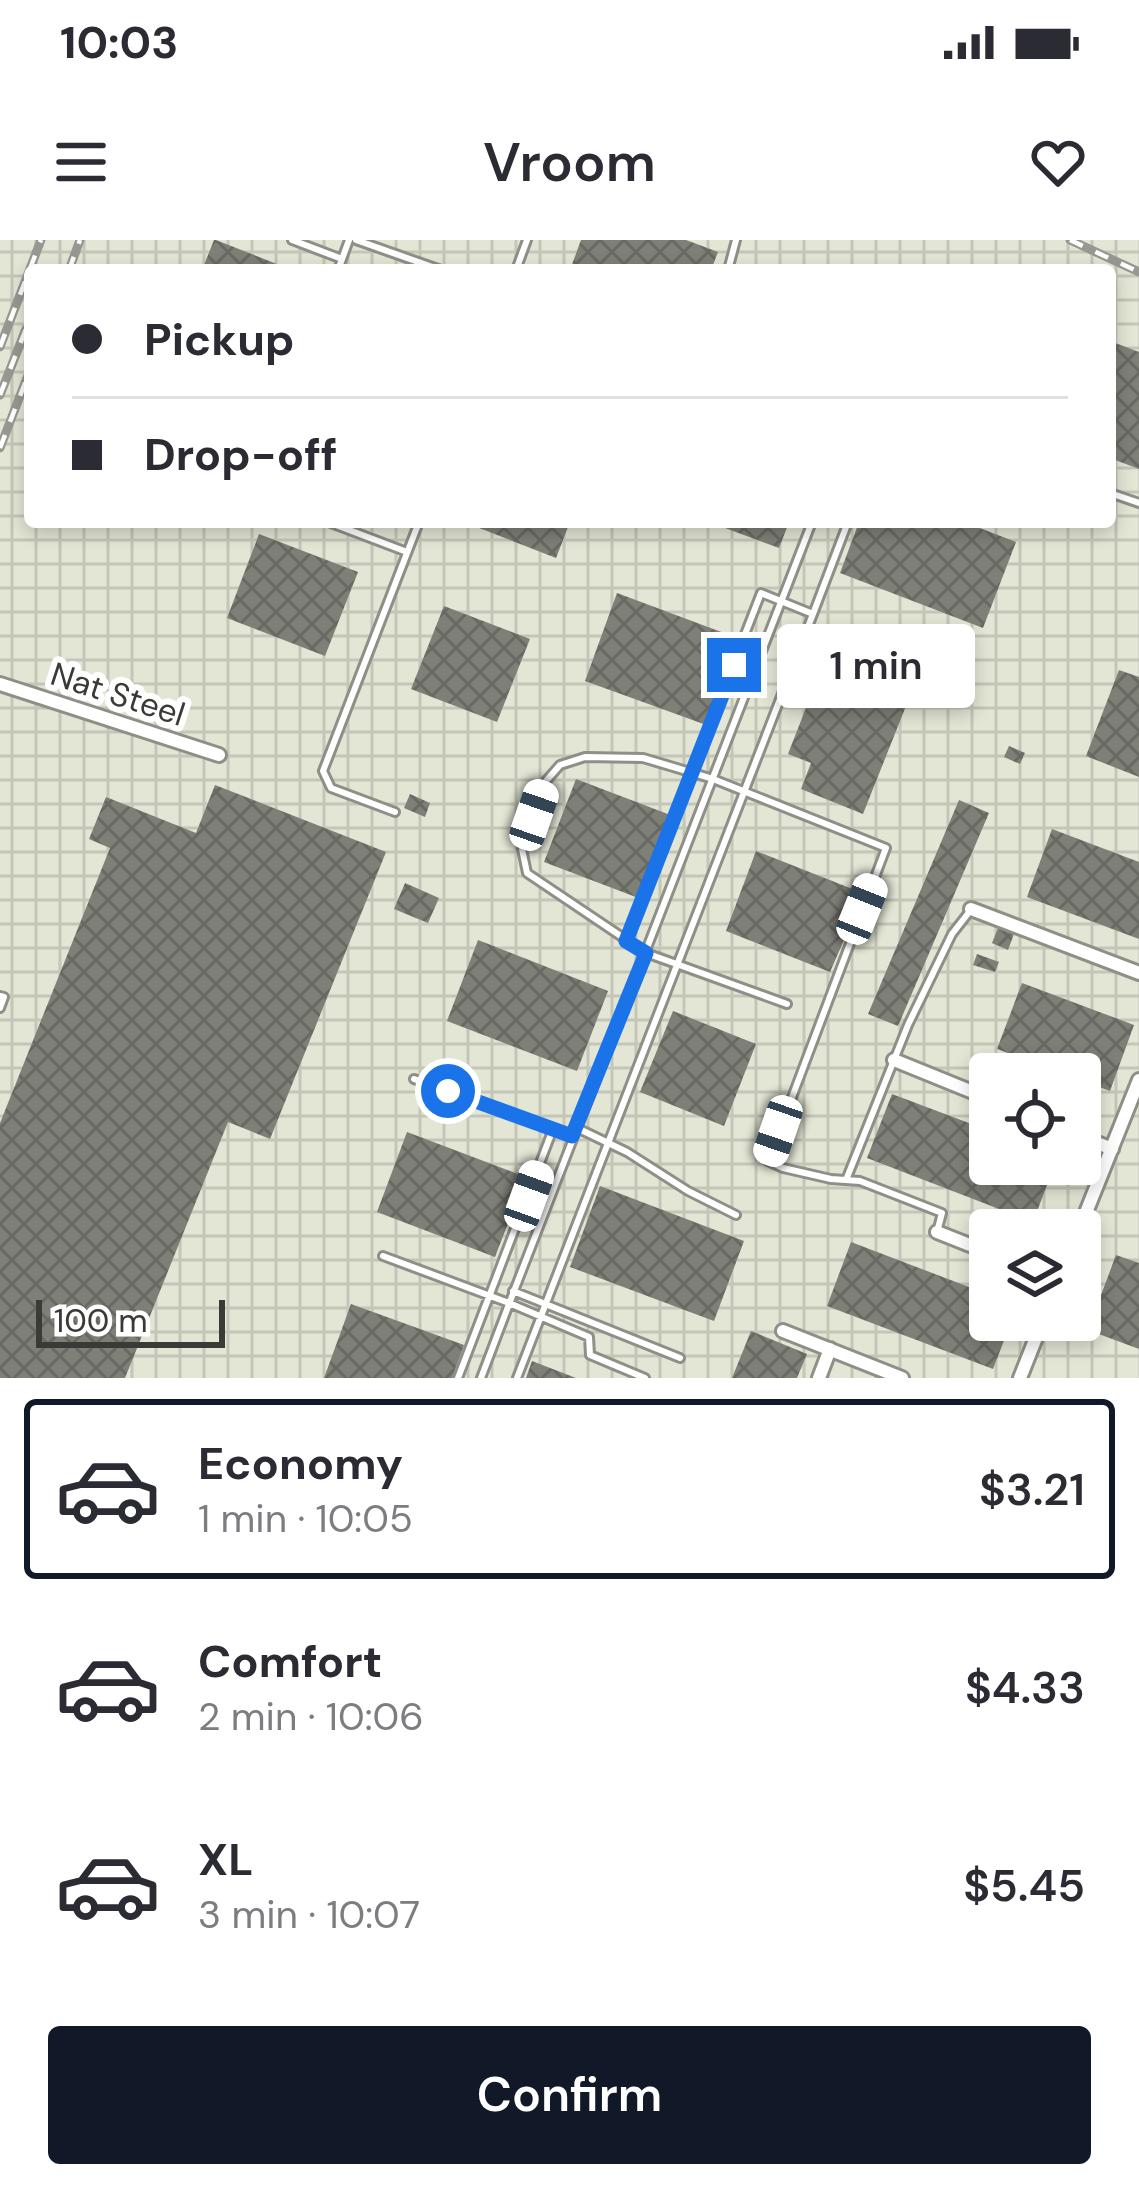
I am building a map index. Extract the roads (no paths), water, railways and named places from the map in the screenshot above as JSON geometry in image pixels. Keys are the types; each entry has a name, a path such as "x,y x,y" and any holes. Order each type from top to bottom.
{"street":[{"name":"Nat Steel","path":"0,684 219,755"},
{"path":"971,909 1139,973"},
{"path":"894,1060 969,1090"},
{"path":"1088,1209 1139,1081"},
{"path":"1101,1145 1112,1149"},
{"path":"937,1232 969,1245"},
{"path":"783,1331 902,1378"},
{"path":"1020,1378 1035,1341"},
{"path":"820,1378 830,1349"}],"lane":[{"path":"292,240 342,259"},
{"path":"340,264 352,240 423,264"},
{"path":"343,528 407,553"},
{"path":"394,812 331,788 323,771 417,528"},
{"path":"481,1378 810,528"},
{"path":"517,1378 846,528"},
{"path":"626,941 761,592 813,614"},
{"path":"787,1004 646,953 527,874 522,850 546,781 560,765 585,758 643,758 713,779 886,848 768,1161 783,1168 860,1180 942,1213 937,1232"},
{"path":"846,1180 952,934 971,909"},
{"path":"0,996 4,997 0,1008"},
{"path":"414,1079 554,1129 608,1143 736,1215"},
{"path":"458,1378 554,1129"},
{"path":"382,1256 589,1337 590,1355 645,1378"},
{"path":"513,1291 680,1358"}],"railway":[{"path":"32,264 41,240"},
{"path":"71,264 80,240"},
{"path":"1070,240 1139,272"},
{"path":"0,347 24,284"},
{"path":"0,395 24,334"},
{"path":"0,448 24,386"}]}
